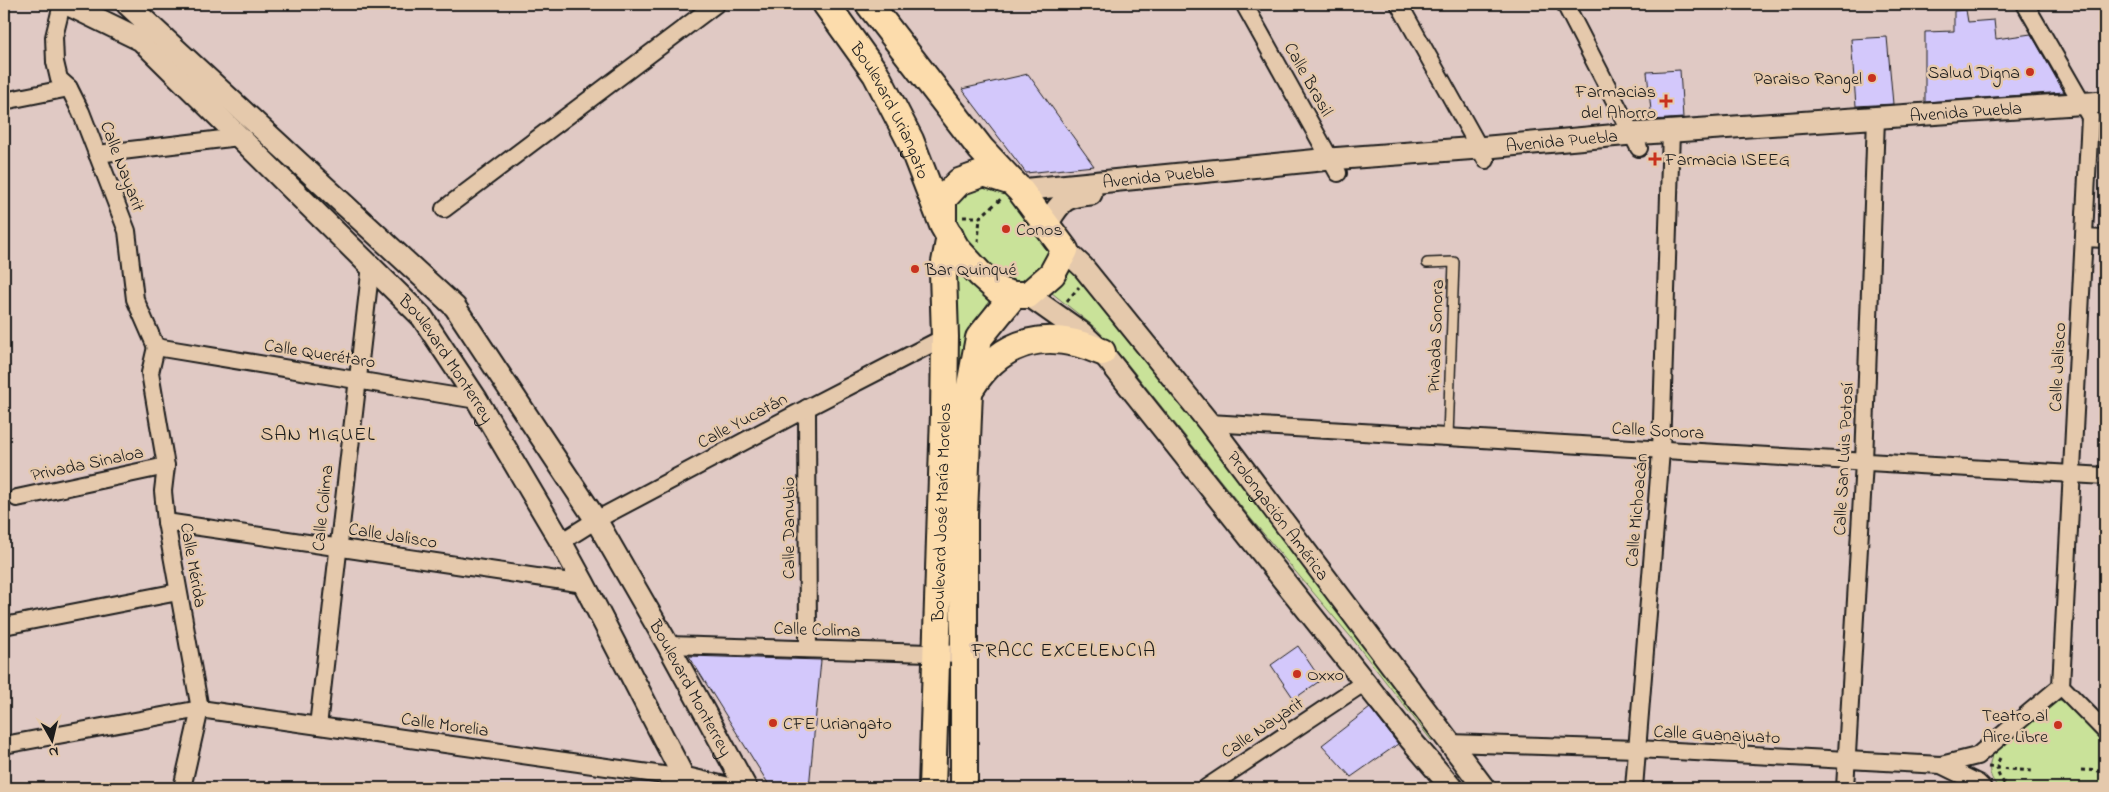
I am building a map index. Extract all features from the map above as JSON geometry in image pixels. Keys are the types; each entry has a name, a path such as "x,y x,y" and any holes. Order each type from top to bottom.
{"main road":[{"name":"Boulevard Uriangato","path":"826,4 880,82 910,140 950,226 956,248 976,270"},
{"path":"869,4 981,149 1016,186 1065,250 1052,274 1021,295 999,291 976,270"},
{"name":"Boulevard José María Morelos","path":"932,788 945,337 943,273 950,226 943,198 959,182 984,173 1016,186"},
{"name":"Boulevard José María Morelos","path":"964,788 964,514 969,391 979,338 1021,295"},
{"path":"969,391 978,376 991,363 1024,343 1057,338 1082,343 1102,352"}],"street":[{"name":"Boulevard Monterrey","path":"127,4 455,307 596,520 668,645 746,788"},
{"path":"444,209 716,4"},
{"name":"Calle Brasil","path":"1244,4 1334,166"},
{"path":"1399,4 1482,154"},
{"path":"1568,4 1635,141"},
{"path":"2025,4 2093,112"},
{"name":"Boulevard Monterrey","path":"72,5 141,40 422,316 477,400 561,542 685,783 719,787"},
{"name":"Calle Nayarit","path":"72,5 54,37 55,62 59,79 69,88 127,231 135,299 156,347"},
{"path":"4,101 69,88"},
{"name":"Avenida Puebla","path":"1016,186 1334,166 1671,138 2093,112 2105,102"},
{"name":"Calle Jalisco","path":"2060,686 2084,238 2093,112"},
{"name":"Calle San Luis Potosí","path":"1846,788 1864,462 1875,124"},
{"path":"97,154 239,137"},
{"name":"Calle Michoacán","path":"1634,788 1661,451 1671,138"},
{"name":"Avenida Puebla","path":"1046,224 1061,202 1072,195 1334,166"},
{"path":"2084,238 2105,239"},
{"name":"Prolongación América","path":"1065,250 1089,275 1209,423 1484,788"},
{"name":"Calle Colima","path":"318,726 371,266"},
{"name":"Prolongación América","path":"1021,295 1056,314 1082,333 1102,352 1364,682 1452,788"},
{"name":"Calle Yucatán","path":"561,542 596,520 945,337"},
{"name":"Calle Querétaro","path":"156,347 477,400"},
{"name":"Calle Mérida","path":"156,347 150,373 166,466 163,491 166,522 200,709 182,788"},
{"name":"Calle Danubio","path":"807,408 808,648"},
{"name":"Calle Sonora","path":"1209,423 2105,476"},
{"name":"Privada Sinaloa","path":"17,498 166,466"},
{"name":"Calle Jalisco","path":"166,522 584,584"},
{"path":"4,626 178,592"},
{"name":"Calle Colima","path":"668,645 963,654"},
{"name":"Calle Nayarit","path":"1206,788 1364,682"},
{"path":"1941,765 1977,761 2060,686 2105,731"},
{"name":"Calle Morelia","path":"4,745 200,709 685,783"},
{"path":"1410,739 1429,744 1450,743"},
{"name":"Calle Guanajuato","path":"1450,743 1637,749 1941,765 1981,786"},
{"path":"719,787 729,772 730,758"},
{"path":"1977,761 1981,786"}],"lane":[{"name":"Privada Sonora","path":"1427,263 1454,262 1448,437"}],"path":[{"path":"950,226 980,217 1016,186"},
{"path":"976,270 980,217"},
{"path":"1056,314 1089,275"},
{"path":"2006,752 1999,759 1996,768 1998,775 2008,788"},
{"path":"1977,761 1996,768 2032,771"},
{"path":"2081,770 2105,771"}],"green space":[{"path":"999,179 1048,243 1047,264 1027,282 1018,283 1007,280 986,263 961,231 953,210 952,197"},
{"path":"1070,264 1278,529 1438,740 1431,740 1350,636 1252,520 1126,362 1097,329 1047,289"},
{"path":"958,269 991,298 982,312 960,361 955,361 955,273"},
{"path":"2057,699 2069,704 2105,740 2105,788 1999,788 1990,774 1992,756 2046,706"}],"building":[{"path":"1966,10 1968,22 1994,20 1996,39 2031,34 2064,92 1925,102 1925,32 1954,31 1954,11"},
{"name":"Paraiso Rangel","path":"1887,37 1893,104 1856,106 1851,39"},
{"name":"Farmacias del Ahorro","path":"1680,70 1683,118 1652,120 1647,72"},
{"path":"1028,74 1094,166 1026,173 962,89"},
{"name":"Oxxo","path":"1298,646 1321,680 1294,699 1271,665"},
{"name":"CFE Uriangato","path":"689,656 821,660 809,788 771,788"},
{"path":"1370,708 1398,744 1351,777 1322,745"}],"place":[{"name":"Salud Digna","path":"2030,72"},
{"name":"Paraiso Rangel","path":"1872,78"},
{"name":"Farmacias del Ahorro","path":"1666,101"},
{"name":"Farmacia ISEEG","path":"1655,159"},
{"name":"Conos","path":"1006,229"},
{"name":"Bar Quinqué","path":"915,269"},
{"name":"Oxxo","path":"1297,674"},
{"name":"CFE Uriangato","path":"773,723"},
{"name":"Teatro al Aire Libre","path":"2058,725"}],"district":[{"name":"SAN MIGUEL","path":"318,433"},
{"name":"FRACC EXCELENCIA","path":"1064,649"}]}
